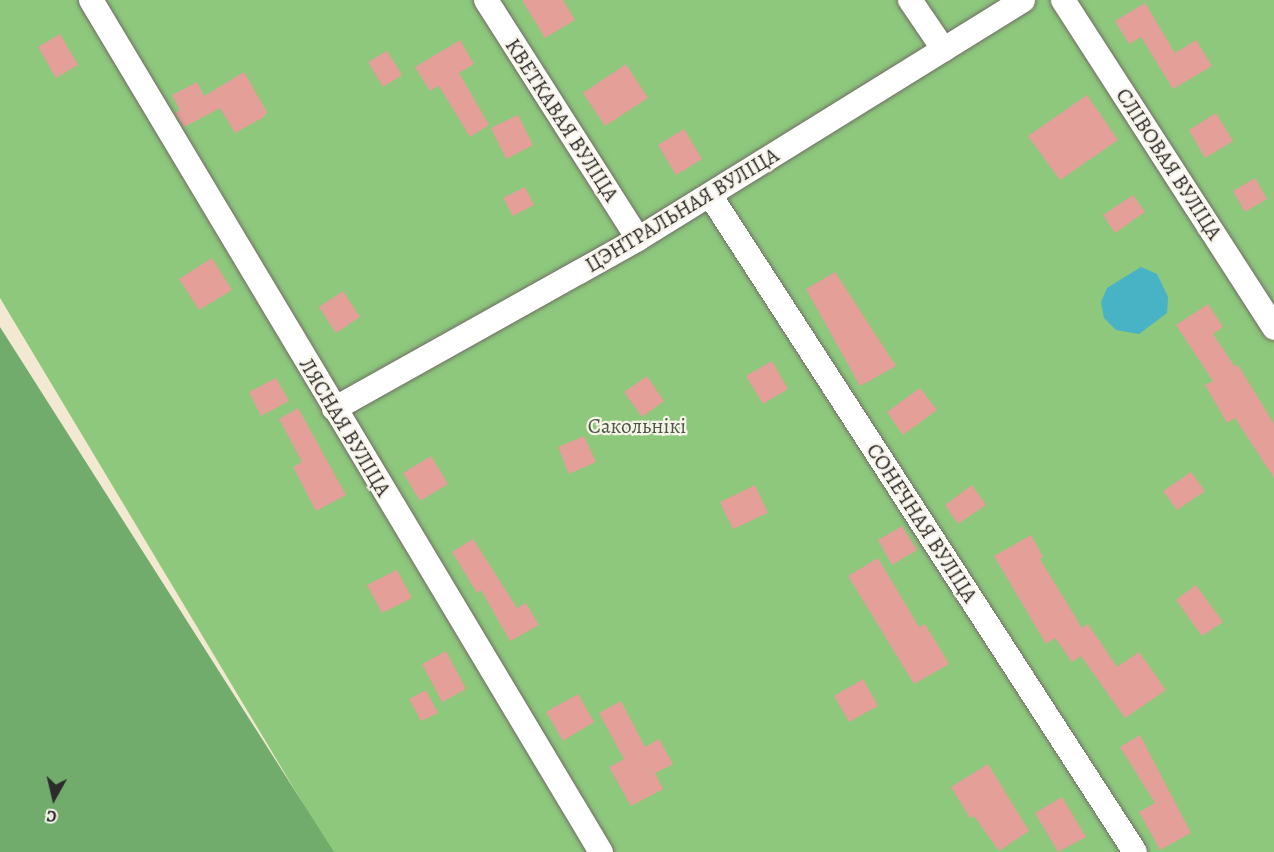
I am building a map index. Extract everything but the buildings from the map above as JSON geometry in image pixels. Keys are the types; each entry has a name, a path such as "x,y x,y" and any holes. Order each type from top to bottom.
{"street":[{"name":"ЛЯСНАЯ ВУЛІЦА","path":"91,0 601,852"},
{"name":"КВЕТКАВАЯ ВУЛІЦА","path":"486,0 638,239"},
{"path":"910,0 944,50"},
{"name":"ЦЭНТРАЛЬНАЯ ВУЛІЦА","path":"334,409 638,239 1023,0"},
{"name":"СЛІВОВАЯ ВУЛІЦА","path":"1063,0 1274,328"},
{"name":"СОНЕЧНАЯ ВУЛІЦА","path":"710,195 1135,852"}],"green space":[{"name":"Сакольнікі","path":"0,0 1274,0 1274,852 332,852 0,298"},
{"path":"0,327 334,852 0,852"}],"water":[{"path":"1141,267 1157,274 1168,297 1167,313 1139,334 1116,330 1104,318 1101,302 1107,288"}]}
